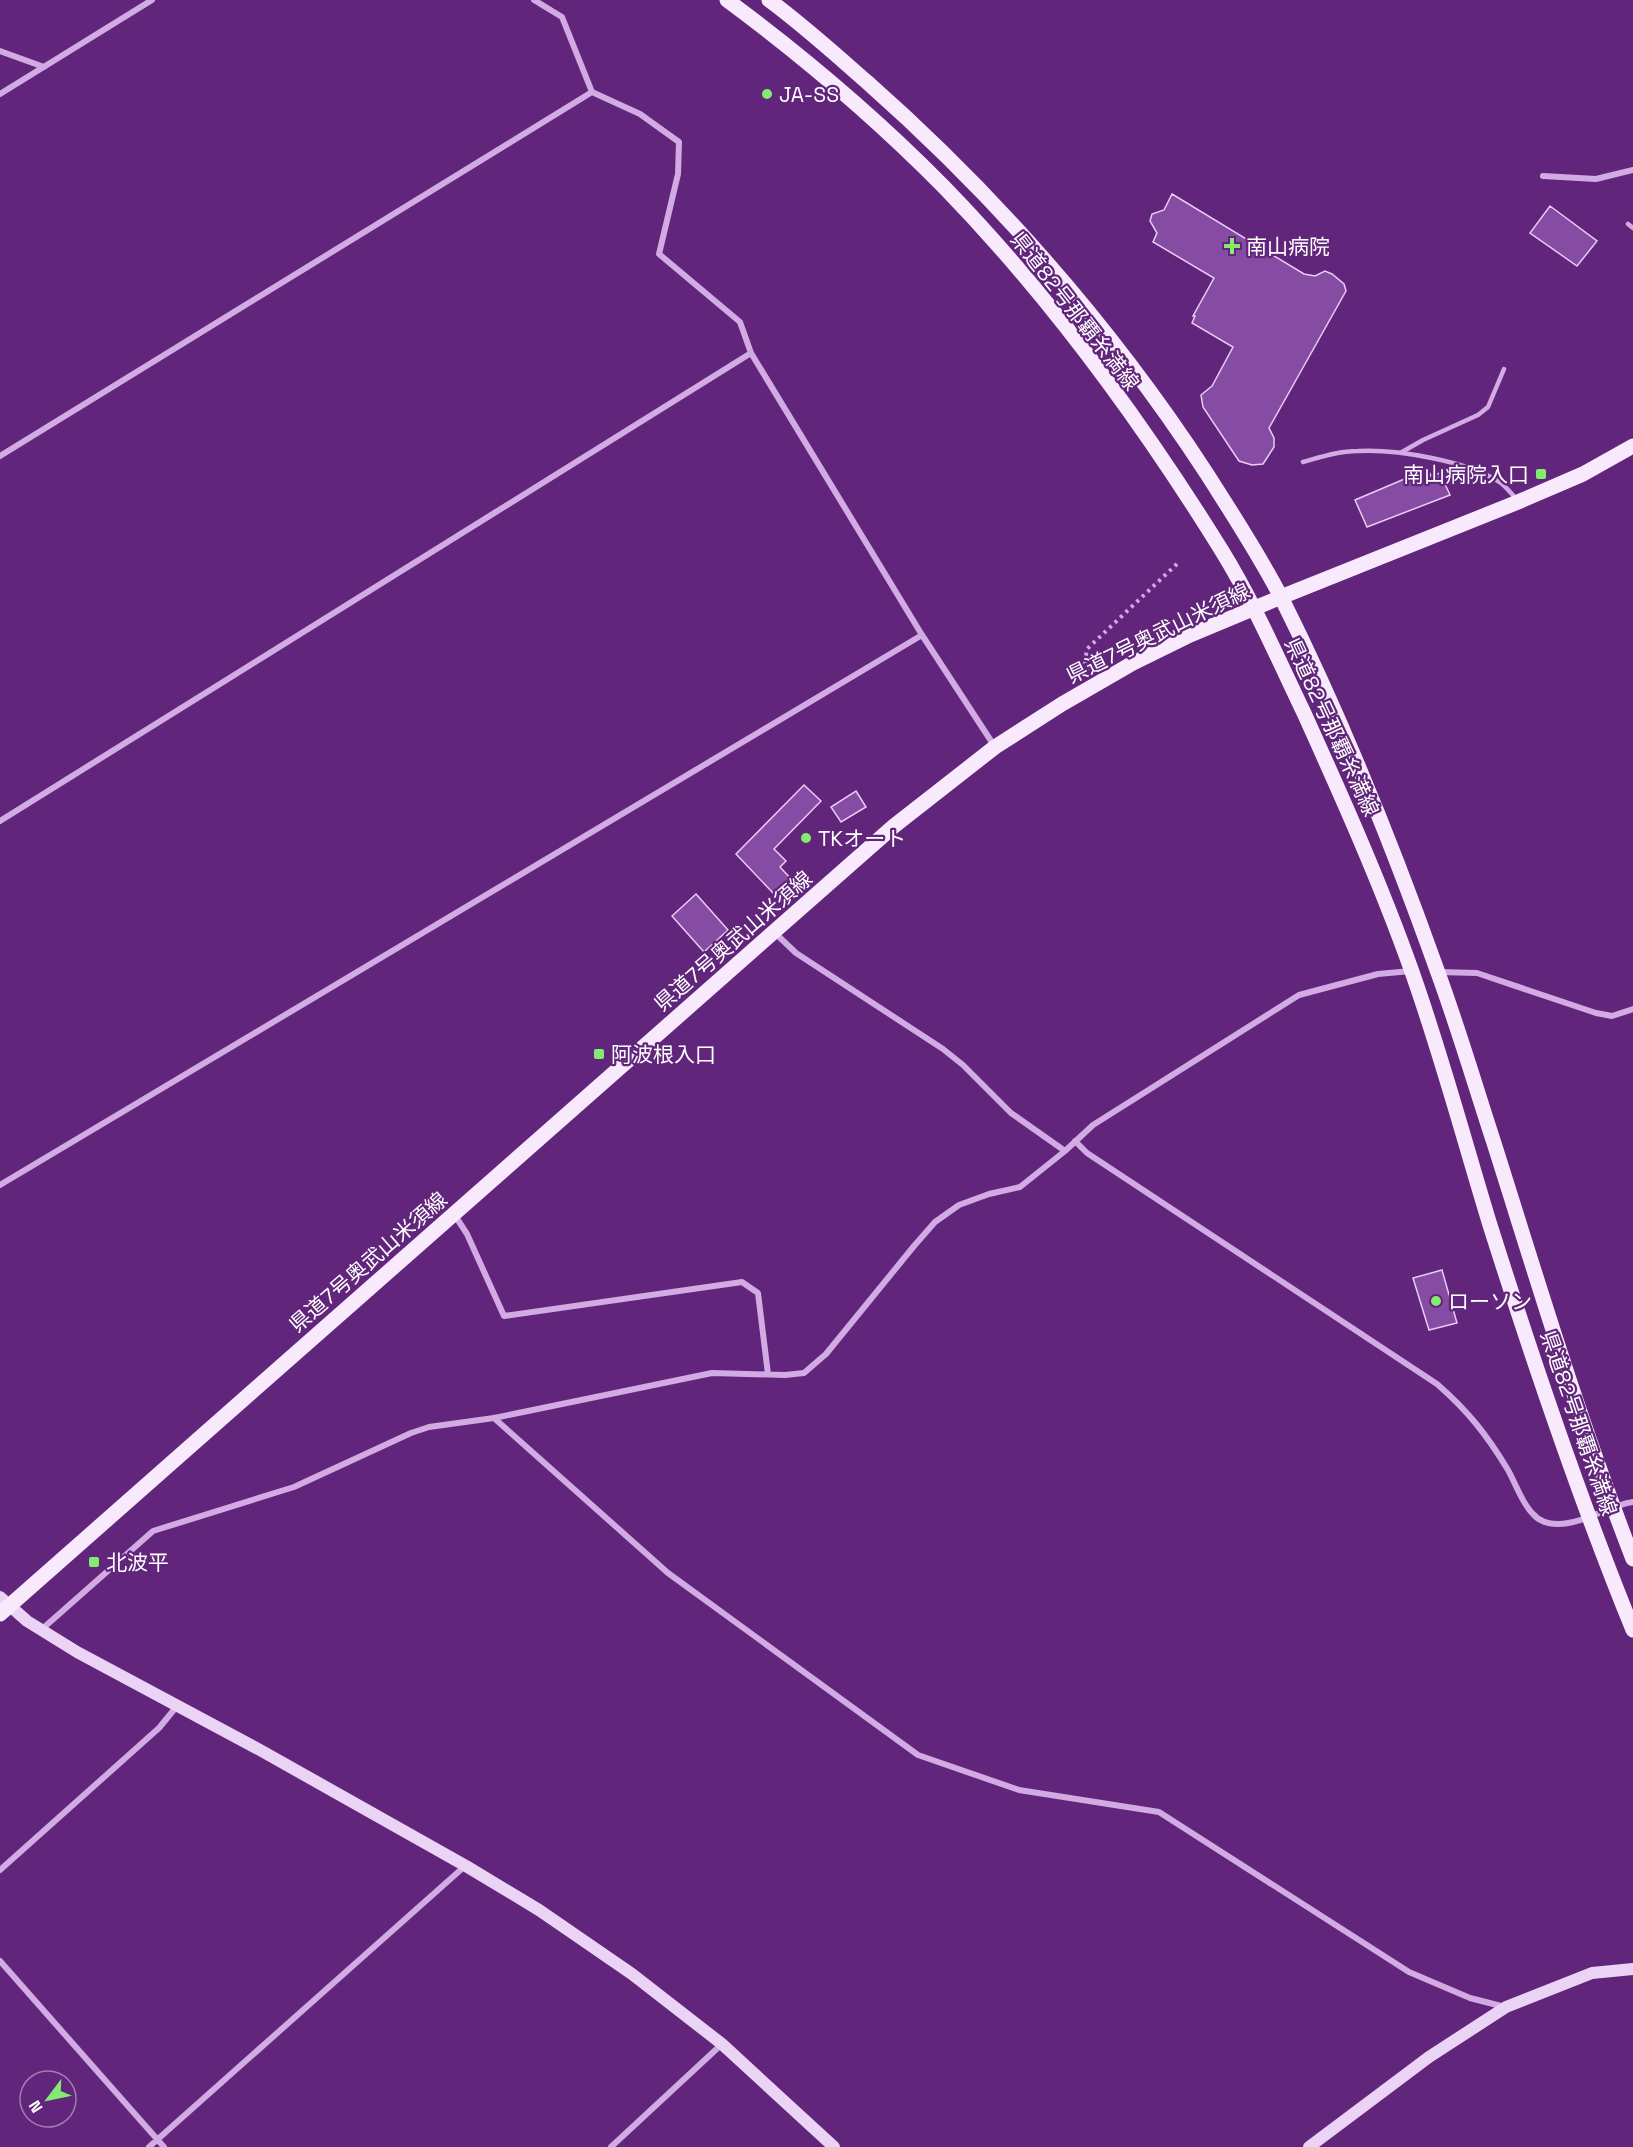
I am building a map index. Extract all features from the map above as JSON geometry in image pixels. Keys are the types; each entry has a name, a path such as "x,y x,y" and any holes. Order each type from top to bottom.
{"main road":[{"name":"県道82号那覇糸満線","path":"727,0 768,31 894,139 945,188 1031,285 1083,349 1150,442 1223,553 1254,608 1354,825 1412,971 1532,1357 1633,1630"},
{"name":"県道82号那覇糸満線","path":"769,0 907,117 1010,220 1058,275 1136,371 1175,425 1242,528 1281,597 1337,713 1370,792 1438,972 1553,1329 1613,1508 1633,1559"},
{"name":"県道7号奥武山米須線","path":"3,1606 917,807 995,747 1094,684 1190,635 1518,502 1583,474 1633,446"}],"street":[{"path":"0,94 152,0"},
{"path":"534,0 562,17 592,92 640,114 679,142 678,174 659,254 740,322 751,353 922,634 995,747"},
{"path":"0,51 44,67"},
{"path":"0,456 592,92"},
{"path":"1543,176 1596,179 1633,170"},
{"path":"0,821 751,353"},
{"path":"0,1185 922,634"},
{"path":"775,933 796,953 944,1049 1011,1113 1065,1151"},
{"path":"40,1630 153,1531 294,1487 411,1433 429,1427 494,1419 712,1373 804,1373 817,1363 914,1246 945,1214 959,1205 1020,1187 1093,1125 1299,995 1378,975 1412,971"},
{"path":"1438,972 1477,973 1596,1013 1612,1016 1633,1009"},
{"path":"1075,1141 1088,1153 1437,1384 1462,1406 1486,1435 1534,1516 1544,1522 1572,1523 1633,1502"},
{"path":"454,1214 467,1234 504,1316 742,1282 758,1293 768,1374"},
{"path":"494,1419 668,1573 918,1755 1019,1790 1159,1812 1409,1972 1470,1998 1506,2007"},
{"path":"3,1606 40,1630 270,1756 466,1866 539,1910 632,1974 722,2044 834,2147"},
{"path":"0,1870 159,1728 177,1706"},
{"path":"149,2147 466,1866"},
{"path":"0,1962 164,2147"},
{"path":"1309,2147 1429,2057 1506,2007 1592,1973 1633,1969"},
{"path":"611,2147 722,2044"}],"lane":[{"path":"1402,452 1478,415 1488,407 1504,369"},
{"path":"1304,462 1333,453 1402,452 1481,473 1502,484 1518,502"}],"path":[{"path":"1094,684 1084,662 1087,649 1179,561"}],"building":[{"path":"1172,194 1304,274 1315,276 1325,271 1344,284 1346,291 1269,428 1274,438 1274,447 1263,464 1252,465 1239,461 1203,407 1201,395 1212,386 1233,347 1192,323 1195,316 1193,316 1214,278 1153,242 1157,233 1150,221 1152,214 1164,210"},
{"path":"1550,206 1597,241 1577,266 1530,233"},
{"path":"1428,469 1431,476 1440,473 1450,495 1367,527 1355,500"},
{"path":"804,785 821,801 774,849 786,861 780,867 791,879 774,894 736,854"},
{"path":"856,791 866,807 841,822 831,807"},
{"path":"696,894 728,930 704,952 672,916"},
{"name":"ローソン","path":"1442,1270 1457,1323 1429,1330 1413,1278"}],"place":[{"name":"JA-SS","path":"767,94"},
{"name":"南山病院","path":"1232,246"},
{"name":"南山病院入口","path":"1541,474"},
{"name":"TKオート","path":"806,838"},
{"name":"阿波根入口","path":"599,1054"},
{"name":"ローソン","path":"1436,1301"},
{"name":"北波平","path":"94,1562"}]}
